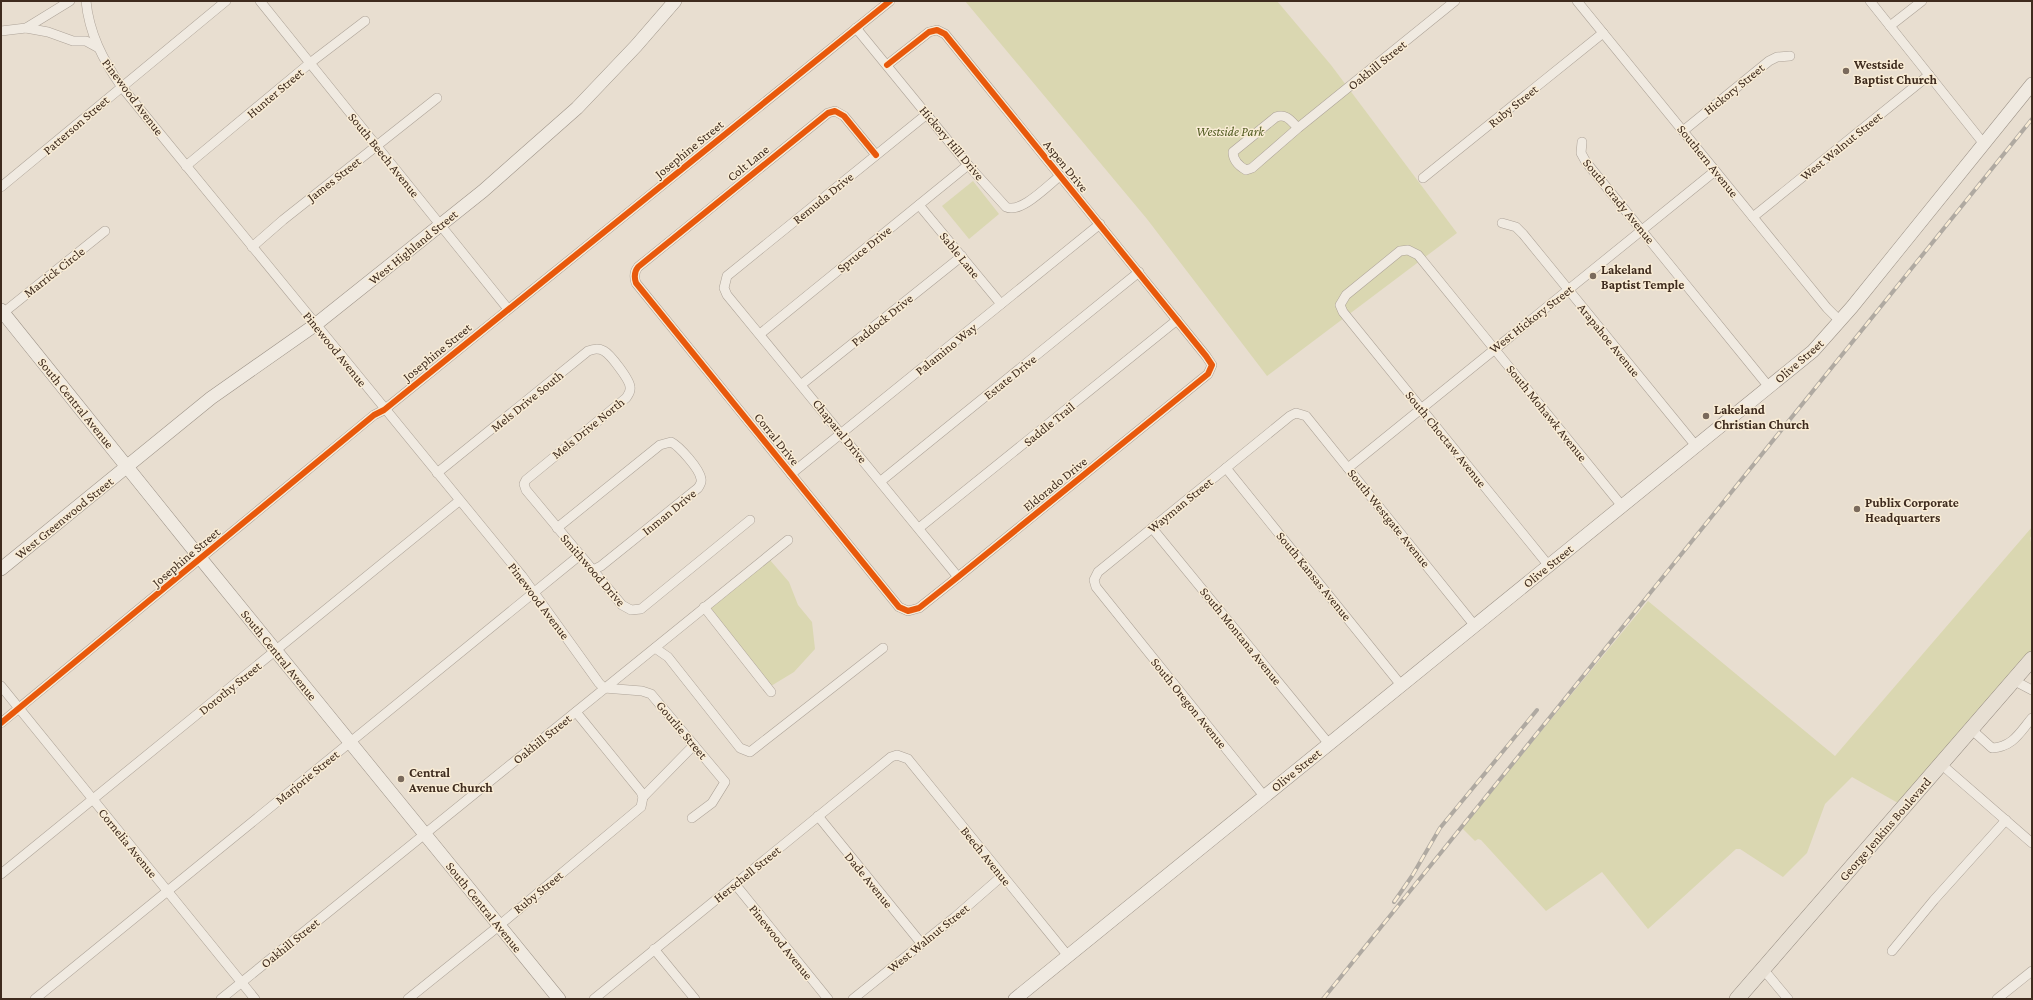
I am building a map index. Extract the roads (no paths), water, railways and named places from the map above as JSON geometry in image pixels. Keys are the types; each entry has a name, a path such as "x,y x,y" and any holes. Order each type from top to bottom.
{"main road":[{"name":"George Jenkins Boulevard","path":"1737,999 2032,659"}],"street":[{"path":"26,28 70,1"},
{"name":"Pinewood Avenue","path":"86,1 92,35 97,47 121,86 534,593 604,688"},
{"name":"Patterson Street","path":"1,188 121,86 226,1"},
{"name":"South Beech Avenue","path":"260,1 508,309"},
{"name":"West Highland Street","path":"126,466 234,380 315,325 403,256 439,224 483,191 577,108 636,46 675,1"},
{"name":"Josephine Street","path":"1,723 201,559 374,414 384,410 890,1"},
{"name":"Oakhill Street","path":"1298,128 1288,118 1284,116 1276,117 1233,152 1234,158 1243,168 1248,169 1455,1"},
{"name":"Southern Avenue","path":"1577,1 1827,308 1840,321"},
{"path":"1870,1 1984,144"},
{"path":"1890,26 1922,1"},
{"name":"Hunter Street","path":"186,166 310,63 365,21"},
{"path":"1,31 26,28 48,32 73,41 86,41 97,47"},
{"name":"Hickory Hill Drive","path":"856,28 968,165 1006,207 1010,209 1021,207 1060,176"},
{"name":"Aspen Drive","path":"887,65 929,32 934,30 942,32 1139,272 1210,361 1211,368"},
{"name":"Ruby Street","path":"1423,178 1603,33"},
{"name":"Hickory Street","path":"1683,131 1769,61 1777,56 1790,56"},
{"name":"West Walnut Street","path":"1753,217 1929,75"},
{"name":"Olive Street","path":"1017,998 1812,351 1840,321 2032,84"},
{"name":"James Street","path":"252,247 283,220 437,98"},
{"name":"Colt Lane","path":"634,276 638,267 828,113 834,111 844,116 876,155"},
{"name":"Remuda Drive","path":"724,285 727,276 927,114"},
{"name":"South Grady Avenue","path":"1582,142 1581,153 1586,162 1643,230 1769,387"},
{"name":"Spruce Drive","path":"760,334 968,165"},
{"name":"West Hickory Street","path":"1348,468 1715,171"},
{"name":"Sable Lane","path":"919,205 1001,304"},
{"name":"Arapahoe Avenue","path":"1502,223 1516,227 1523,234 1696,446"},
{"name":"Palamino Way","path":"792,474 1100,224"},
{"name":"Marrick Circle","path":"2,312 105,231"},
{"name":"South Mohawk Avenue","path":"1344,312 1340,306 1346,295 1400,251 1408,250 1421,258 1622,506"},
{"name":"Paddock Drive","path":"802,384 962,256"},
{"name":"Estate Drive","path":"881,481 1139,272"},
{"name":"Corral Drive","path":"634,276 636,283 899,607 908,611"},
{"name":"Chaparal Drive","path":"724,285 727,295 802,384 958,577"},
{"name":"South Central Avenue","path":"2,312 275,651 559,999"},
{"name":"South Choctaw Avenue","path":"1344,312 1549,566"},
{"name":"Saddle Trail","path":"919,528 1177,320"},
{"name":"Mels Drive South","path":"437,473 588,351 593,349 602,350 617,366"},
{"name":"Mels Drive North","path":"524,484 526,480 626,398 631,387 629,381 617,366"},
{"name":"Eldorado Drive","path":"908,611 919,608 958,577 1208,374 1211,368"},
{"name":"Wayman Street","path":"1114,610 1094,584 1095,576 1290,416 1296,413 1300,414"},
{"name":"South Westgate Avenue","path":"1300,414 1306,416 1475,626"},
{"name":"Inman Drive","path":"557,528 660,445 671,442 679,447 700,474 702,480 698,488 602,566 593,570"},
{"name":"West Greenwood Street","path":"1,569 126,466"},
{"name":"South Kansas Avenue","path":"1226,468 1401,684"},
{"name":"Smithwood Drive","path":"524,484 526,490 557,528 625,608 631,610 641,609 750,520"},
{"name":"Dorothy Street","path":"1,874 459,501"},
{"name":"South Montana Avenue","path":"1152,528 1329,744"},
{"name":"Oakhill Street","path":"220,999 788,540"},
{"name":"Marjorie Street","path":"35,999 166,890 580,555"},
{"path":"704,607 771,692"},
{"name":"South Oregon Avenue","path":"1114,610 1264,796"},
{"path":"655,648 668,657 740,748 750,752 883,648"},
{"path":"2013,680 2032,690"},
{"name":"Cornelia Avenue","path":"1,686 255,999"},
{"name":"Gourlie Street","path":"604,688 642,691 652,694 725,782 712,803 692,818"},
{"path":"576,712 641,792 643,797"},
{"path":"1971,729 1992,748 1999,747 2012,741 2032,718"},
{"name":"Ruby Street","path":"408,999 639,810 643,797 694,745"},
{"name":"Herschell Street","path":"594,999 891,757 897,755 904,756"},
{"name":"Beech Avenue","path":"904,756 1068,956"},
{"path":"1941,764 2032,842"},
{"name":"Dade Avenue","path":"818,816 921,943"},
{"path":"1892,951 1934,900 2006,820"},
{"name":"West Walnut Street","path":"853,999 921,943 955,918 1002,876"},
{"name":"Pinewood Avenue","path":"735,884 828,999"},
{"path":"654,949 695,999"},
{"path":"1763,968 1788,999"},
{"path":"1997,999 2032,971"}],"railway":[{"path":"1323,999 2032,119"},
{"path":"1394,902 1412,876 1440,828 1537,710"}],"place":[{"name":"Westside Baptist Church","path":"1846,71"},
{"name":"Lakeland Baptist Temple","path":"1593,276"},
{"name":"Lakeland Christian Church","path":"1706,416"},
{"name":"Publix Corporate Headquarters","path":"1857,509"},
{"name":"Central Avenue Church","path":"401,779"}],"park label":[{"name":"Westside Park","path":"1230,131"}]}
